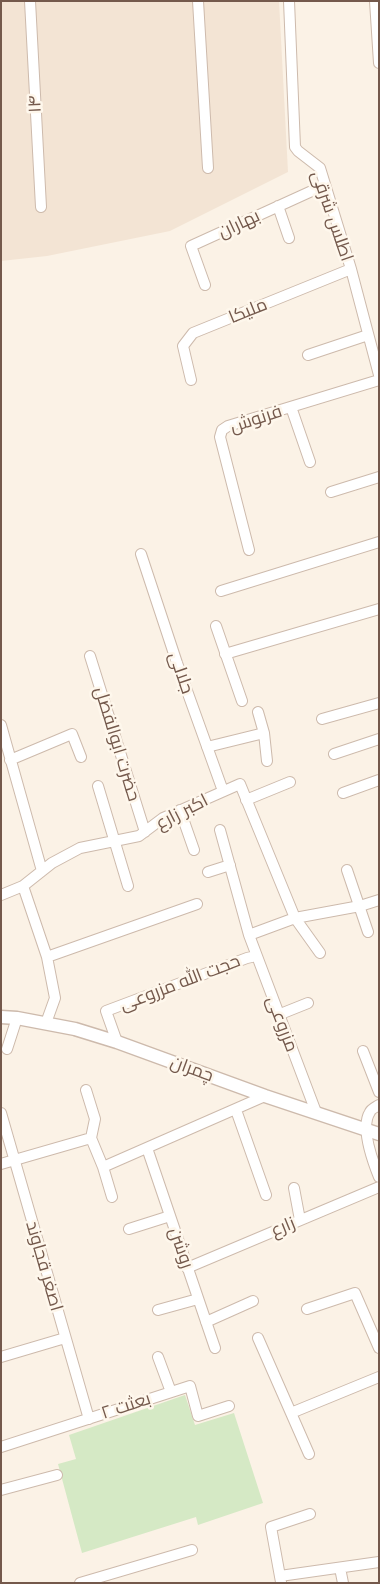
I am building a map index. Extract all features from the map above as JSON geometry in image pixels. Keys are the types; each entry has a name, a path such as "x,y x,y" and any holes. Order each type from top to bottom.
{"street":[{"name":"۱۴","path":"30,1 41,207"},
{"path":"198,1 208,168"},
{"name":"اطلس شرقی","path":"289,1 295,147 320,168 351,269 379,376"},
{"path":"376,1 379,63"},
{"name":"بهاران","path":"204,285 191,246 325,185"},
{"path":"278,206 288,238"},
{"name":"ملیکا","path":"191,380 182,346 193,333 351,269"},
{"path":"308,355 368,335"},
{"name":"فرنوش","path":"249,550 220,437 222,430 228,426 379,380"},
{"path":"291,407 310,462"},
{"path":"331,492 379,477"},
{"path":"221,591 379,542"},
{"name":"جلالی","path":"141,554 177,663 224,791"},
{"path":"226,654 379,609"},
{"path":"216,626 242,701"},
{"name":"حضرت ابوالفضل","path":"90,656 145,832"},
{"path":"322,720 379,703"},
{"path":"258,712 264,732 267,761"},
{"path":"2,728 42,871"},
{"path":"207,747 264,732"},
{"path":"10,760 72,734 81,757"},
{"path":"334,754 379,739"},
{"path":"343,792 379,780"},
{"path":"290,782 246,800 295,918 320,953"},
{"name":"اکبر زارع","path":"1,895 23,886 52,863 80,848 139,836 162,818 240,784 246,800"},
{"path":"98,786 128,886"},
{"path":"180,810 194,850"},
{"name":"مزروعی","path":"220,830 256,956 316,1112"},
{"path":"208,872 230,865"},
{"path":"347,870 368,932"},
{"path":"23,886 48,957 55,998 46,1023"},
{"path":"249,935 295,918 360,906 379,900"},
{"path":"48,957 197,904"},
{"name":"حجت الله مزروعی","path":"117,1042 106,1011 256,956"},
{"path":"278,1015 308,1003"},
{"name":"چمران","path":"1,1017 17,1018 76,1029 379,1134"},
{"path":"7,1049 17,1018"},
{"path":"363,1051 379,1092"},
{"path":"86,1090 94,1119 91,1138 103,1167 112,1197"},
{"path":"103,1167 265,1096"},
{"path":"379,1104 369,1112 366,1128 372,1158 379,1177"},
{"path":"236,1110 266,1195"},
{"name":"اصغر قجاوند","path":"1,1113 89,1418"},
{"path":"1,1164 91,1138"},
{"name":"روشن","path":"147,1148 215,1348"},
{"name":"زارع","path":"187,1268 379,1187"},
{"path":"294,1188 300,1220"},
{"path":"129,1229 170,1216"},
{"path":"307,1309 355,1293 379,1348"},
{"path":"158,1310 198,1299"},
{"path":"206,1322 253,1301"},
{"path":"1,1357 65,1338"},
{"path":"258,1338 309,1454"},
{"path":"158,1357 170,1392"},
{"path":"291,1413 379,1378"},
{"name":"بعثت ۲","path":"1,1447 190,1386 198,1416 230,1406"},
{"path":"1,1490 57,1475"},
{"path":"310,1514 271,1527 280,1579 379,1562"},
{"path":"80,1583 192,1550"},
{"path":"340,1568 343,1583"}],"shaded area":[{"path":"1,1 279,1 288,172 170,231 47,256 1,261"}],"green space":[{"path":"185,1395 195,1425 234,1413 263,1503 198,1525 196,1517 82,1553 58,1464 76,1459 69,1435"}]}
